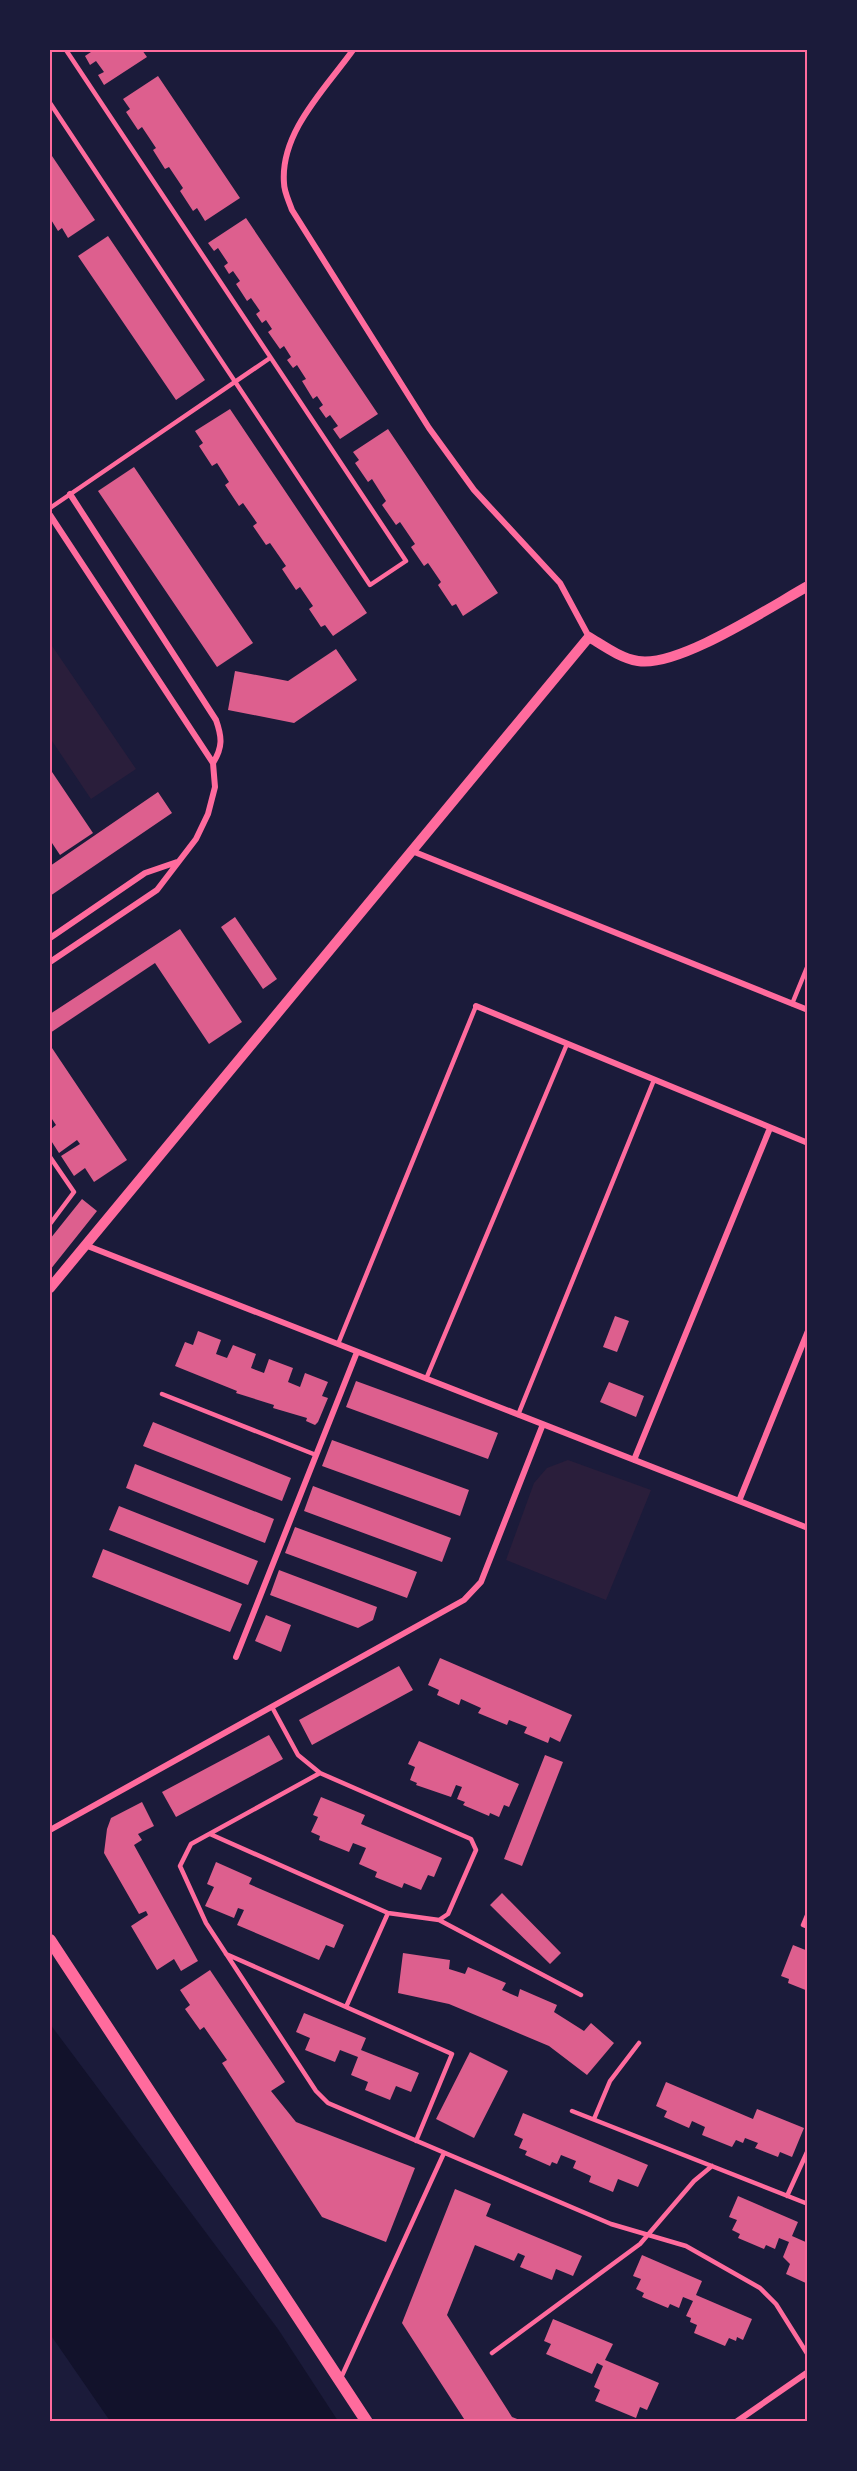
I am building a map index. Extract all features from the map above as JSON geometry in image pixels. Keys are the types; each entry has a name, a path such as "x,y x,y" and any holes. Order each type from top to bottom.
{"main road":[{"path":"50,1940 367,2421"}],"street":[{"path":"353,50 295,132 284,168 284,185 292,210 429,428 474,490 560,583 589,637 630,660 650,662 666,659 690,650 807,586"},
{"path":"70,494 216,720 221,735 221,750 213,763"},
{"path":"50,515 213,763 214,787 208,814 196,839 157,890 50,962"},
{"path":"50,1288 589,637"},
{"path":"412,851 807,1010"},
{"path":"50,938 146,873 178,861"},
{"path":"476,1006 807,1143"},
{"path":"634,1460 770,1128"},
{"path":"85,1245 807,1527"},
{"path":"739,1501 807,1331"},
{"path":"236,1657 357,1352"},
{"path":"50,1830 464,1600 480,1582 543,1424"},
{"path":"736,2421 807,2372"}],"lane":[{"path":"50,103 370,585 406,561 66,50"},
{"path":"50,508 270,357"},
{"path":"792,1004 807,965"},
{"path":"338,1344 476,1006"},
{"path":"426,1379 567,1044"},
{"path":"518,1414 654,1080"},
{"path":"50,1157 74,1192 50,1224"},
{"path":"162,1394 316,1455"},
{"path":"272,1707 298,1755 320,1773 471,1839 476,1850 448,1914 440,1920"},
{"path":"320,1773 191,1844 180,1866 206,1923 316,2091 327,2103 611,2224 686,2246 759,2288 776,2304 807,2355"},
{"path":"210,1834 388,1913 440,1920 581,1995"},
{"path":"346,2007 388,1913"},
{"path":"807,1913 803,1925 807,1927"},
{"path":"226,1954 452,2054 417,2141"},
{"path":"594,2119 610,2081 639,2043"},
{"path":"572,2111 807,2204"},
{"path":"787,2196 807,2150"},
{"path":"340,2381 444,2153"},
{"path":"492,2353 640,2244 694,2181 712,2166"}],"shaded area":[{"path":"50,643 136,769 91,799 50,738"},
{"path":"568,1460 651,1490 606,1600 506,1560 534,1483 547,1468"},
{"path":"50,2024 278,2329 338,2421 110,2421 50,2334"}],"building":[{"path":"89,50 142,50 147,57 104,85 98,75 104,72 96,61 90,65 85,56 91,52"},
{"path":"158,76 240,198 205,221 197,208 193,211 180,191 183,188 169,167 165,169 153,150 156,148 142,127 138,130 126,112 130,109 123,99"},
{"path":"50,153 95,220 68,238 62,228 58,231 50,218"},
{"path":"246,218 378,414 340,439 333,429 338,426 330,415 326,418 319,408 323,405 317,396 313,399 302,381 306,379 297,365 293,368 287,360 291,357 284,346 280,349 268,332 272,329 266,320 262,323 256,314 260,311 251,298 247,301 236,284 240,281 233,271 229,274 224,266 228,263 218,248 214,251 208,243"},
{"path":"108,236 205,380 176,400 78,256"},
{"path":"230,409 367,613 333,636 325,625 321,627 309,609 313,606 300,587 296,590 282,569 286,566 270,543 266,545 253,526 257,523 243,503 239,506 225,485 229,482 217,463 212,466 199,446 203,443 195,431"},
{"path":"388,429 498,593 463,616 456,604 452,606 438,585 441,582 428,563 424,566 411,547 415,544 400,522 396,525 382,505 386,501 372,479 368,482 355,463 359,460 353,452"},
{"path":"134,467 253,643 217,667 98,491"},
{"path":"336,649 357,680 294,723 228,710 235,671 288,681"},
{"path":"50,769 93,833 60,855 52,843 50,845"},
{"path":"158,792 172,813 50,896 50,866"},
{"path":"235,917 277,979 263,989 221,927"},
{"path":"180,929 242,1022 209,1044 155,963 50,1033 50,1014"},
{"path":"50,1045 127,1160 94,1182 85,1168 74,1176 61,1156 80,1144 77,1140 59,1153 50,1139 50,1130 56,1125 50,1116"},
{"path":"82,1199 97,1211 50,1270 50,1239"},
{"path":"615,1316 629,1321 617,1352 603,1347"},
{"path":"198,1331 221,1340 216,1354 227,1358 233,1345 256,1354 251,1368 264,1373 269,1359 293,1368 288,1382 300,1387 305,1373 328,1382 322,1396 328,1398 318,1422 315,1425 306,1421 307,1418 273,1408 274,1405 236,1393 237,1391 175,1366 185,1342 193,1345"},
{"path":"356,1381 498,1433 488,1459 346,1407"},
{"path":"609,1382 644,1396 636,1417 600,1402"},
{"path":"153,1422 291,1478 282,1501 143,1446"},
{"path":"332,1440 469,1490 460,1516 322,1466"},
{"path":"135,1464 274,1519 265,1543 126,1488"},
{"path":"313,1486 451,1538 442,1562 304,1511"},
{"path":"119,1506 258,1561 248,1585 109,1530"},
{"path":"295,1527 417,1572 407,1598 285,1553"},
{"path":"103,1549 242,1604 230,1632 92,1577"},
{"path":"279,1570 377,1607 373,1620 358,1628 270,1595"},
{"path":"266,1615 291,1625 281,1652 255,1641"},
{"path":"440,1658 572,1715 560,1742 550,1737 548,1743 524,1733 527,1727 509,1720 507,1725 478,1713 481,1708 461,1699 459,1705 437,1695 439,1690 428,1685"},
{"path":"399,1666 413,1690 312,1745 299,1720"},
{"path":"269,1735 283,1759 176,1817 162,1792"},
{"path":"419,1741 519,1784 509,1807 504,1805 499,1817 490,1813 489,1816 463,1805 465,1802 457,1799 462,1787 456,1785 451,1797 416,1785 417,1783 410,1780 415,1767 408,1764"},
{"path":"545,1755 563,1762 522,1866 504,1859"},
{"path":"321,1797 365,1815 361,1824 442,1858 434,1877 428,1875 421,1890 404,1883 402,1888 375,1877 377,1872 359,1864 366,1848 353,1843 349,1852 319,1840 320,1836 311,1832 318,1817 313,1815"},
{"path":"142,1802 154,1826 138,1834 142,1840 134,1845 198,1961 181,1971 174,1959 157,1970 131,1926 148,1915 146,1911 139,1914 104,1853 111,1818"},
{"path":"216,1862 252,1878 249,1884 344,1925 334,1948 326,1945 319,1960 237,1925 244,1910 238,1908 234,1918 205,1906 214,1887 207,1884"},
{"path":"502,1893 561,1953 550,1964 490,1905"},
{"path":"793,1945 808,1951 808,1991 788,1983 789,1979 781,1976"},
{"path":"403,1953 450,1960 449,1969 465,1974 468,1967 506,1983 502,1990 518,1997 520,1989 557,2005 554,2012 584,2031 591,2023 614,2043 587,2075 549,2046 449,2004 398,1993"},
{"path":"210,1970 285,2082 271,2091 296,2122 415,2168 386,2242 322,2217 222,2063 227,2060 204,2027 200,2030 185,2009 190,2005 180,1990"},
{"path":"304,2013 366,2038 361,2050 419,2073 411,2092 396,2086 390,2100 365,2090 368,2082 351,2075 358,2057 340,2050 335,2062 305,2050 310,2038 296,2032"},
{"path":"470,2052 508,2071 474,2138 436,2119"},
{"path":"666,2082 753,2119 757,2109 804,2128 792,2157 780,2152 778,2157 755,2148 758,2143 745,2138 743,2143 736,2140 732,2147 702,2135 705,2127 692,2121 689,2128 664,2117 667,2111 656,2106"},
{"path":"523,2113 648,2165 638,2187 618,2179 613,2192 589,2182 591,2176 573,2168 576,2161 561,2155 557,2164 552,2162 550,2166 525,2155 527,2151 519,2148 523,2139 514,2135"},
{"path":"455,2189 491,2204 486,2216 582,2256 573,2276 556,2269 552,2280 520,2267 525,2256 518,2253 514,2261 475,2245 447,2315 512,2417 525,2422 466,2422 402,2323"},
{"path":"738,2196 798,2222 792,2236 808,2243 808,2284 786,2274 790,2264 783,2257 789,2242 779,2238 775,2249 766,2245 764,2249 738,2238 740,2234 732,2230 737,2220 729,2217"},
{"path":"642,2255 702,2281 696,2295 752,2319 743,2340 737,2337 736,2341 729,2338 725,2346 694,2333 697,2325 690,2322 691,2318 686,2316 693,2301 683,2297 679,2308 670,2304 668,2308 642,2297 644,2293 636,2289 641,2279 633,2276"},
{"path":"553,2319 613,2344 605,2360 659,2383 647,2410 640,2407 636,2418 595,2401 600,2390 594,2387 603,2366 597,2363 592,2374 546,2354 551,2344 544,2341"}]}
